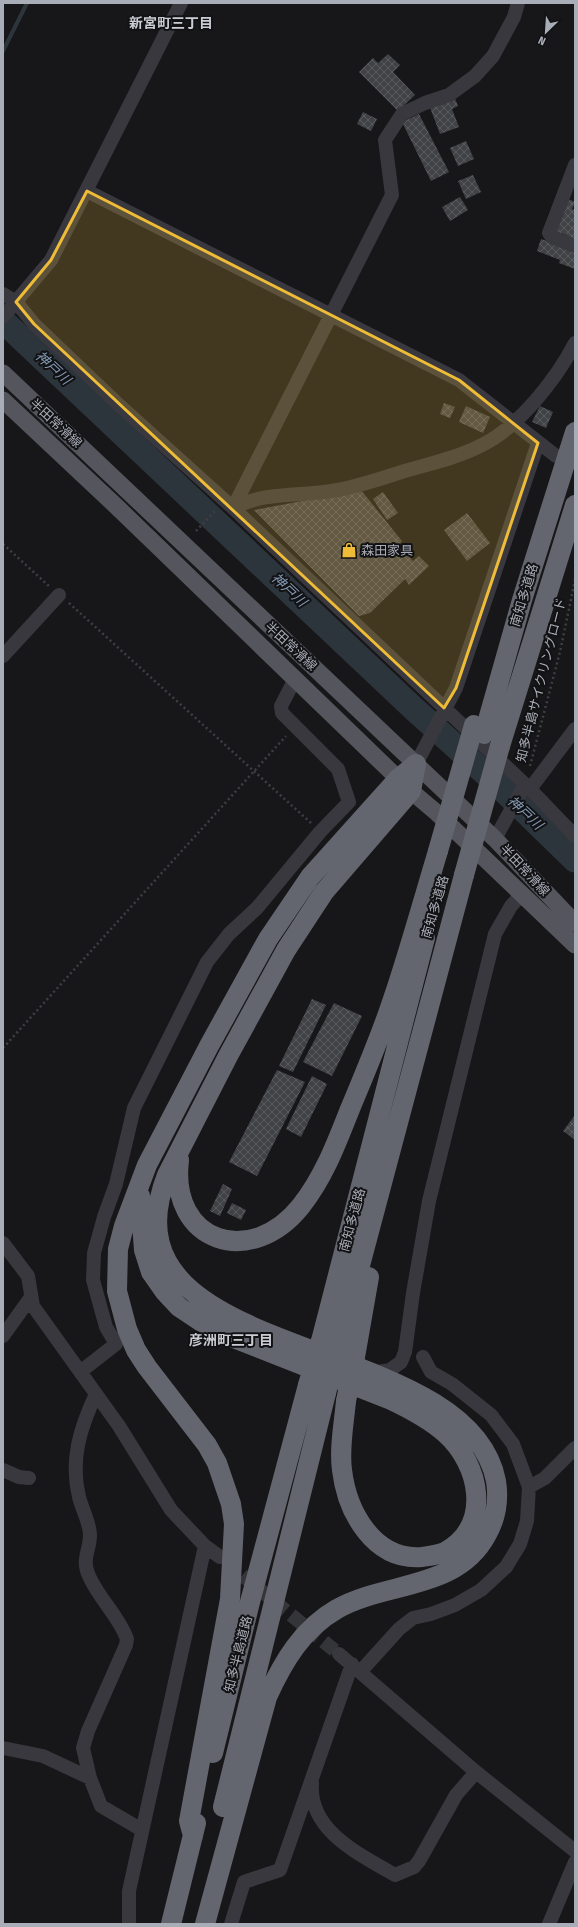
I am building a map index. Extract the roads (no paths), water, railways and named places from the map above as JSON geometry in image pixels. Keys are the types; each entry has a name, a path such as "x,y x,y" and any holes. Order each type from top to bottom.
{"highway":[{"name":"南知多道路","path":"326,1393 464,875 492,704 575,432"},
{"name":"南知多道路","path":"308,1385 338,1349 419,962 443,855 486,735 575,505"},
{"path":"205,1924 267,1697 280,1669 292,1650 305,1634 337,1609 357,1600 417,1584 443,1574 458,1566 471,1557 482,1544 496,1513 496,1482 492,1466 484,1450 472,1434 452,1416 425,1397 372,1373 254,1328 217,1309 186,1287 174,1272 160,1239 157,1219 159,1196 180,1150 228,1056 286,950 304,920 344,868 391,816 404,785 419,757"},
{"path":"193,1836 188,1821 230,1599 234,1524 231,1504 217,1463 207,1445 136,1350 121,1310 116,1278 118,1249 124,1226 140,1188 147,1165 209,1046 268,939 287,909 310,878 404,785"},
{"path":"180,1150 177,1176 180,1198 190,1216 204,1231 224,1240 244,1242 264,1236 282,1225 301,1206 333,1151 374,1053 443,855"},
{"path":"140,1188 144,1250 151,1272 165,1292 179,1307 236,1339 391,1400 412,1411 445,1433 459,1448 469,1463 475,1481 477,1499 475,1516 468,1530 445,1552 413,1558 398,1555 382,1547 365,1530 353,1511 345,1488 342,1469 346,1401 338,1349"},
{"name":"知多半島道路","path":"171,1924 250,1602 308,1385"},
{"name":"知多半島道路","path":"194,1924 326,1393"}],"main road":[{"name":"半田常滑線","path":"3,373 499,831 575,923"},
{"name":"半田常滑線","path":"3,400 404,785 437,813 575,945"}],"street":[{"path":"10,309 51,260 181,3"},
{"path":"229,505 331,315 392,195 384,145 385,140 402,114 425,103 449,95 462,87 483,68 493,56 514,17 518,3"},
{"path":"575,165 549,233 552,237 575,246"},
{"path":"87,191 459,380 556,456"},
{"path":"3,294 10,309 34,324 229,505 444,708 575,836"},
{"path":"229,505 246,501 356,487 449,459 483,445 513,423 551,382 565,363 575,343"},
{"path":"419,757 456,688 538,443"},
{"path":"3,656 59,595"},
{"path":"80,1372 116,1344 106,1327 92,1280 94,1253 104,1217 116,1184 134,1108 211,957 229,934 257,908 320,832 349,802 338,769 294,727 282,713 280,706 295,679"},
{"path":"499,831 525,788 575,729"},
{"path":"372,1373 390,1370 400,1362 405,1352 412,1293 432,1188 495,934 511,906 522,894"},
{"path":"3,1243 28,1276 33,1306 119,1426 171,1510 206,1546 220,1557"},
{"path":"3,1336 31,1297"},
{"path":"231,1924 244,1882 280,1870 313,1773 356,1668 413,1618 431,1614 455,1604 481,1590 506,1567 520,1544 527,1521 529,1487 513,1444 491,1414 452,1384 431,1372 423,1356"},
{"path":"96,1394 83,1421 77,1444 75,1462 76,1481 90,1534 85,1559 86,1568 98,1593 125,1633 127,1639 126,1645 88,1731 85,1742 85,1759 90,1778 101,1806 142,1830"},
{"path":"529,1487 545,1478 575,1448"},
{"path":"3,1470 29,1478"},
{"path":"129,1924 129,1891 206,1546"},
{"path":"339,1654 476,1772 575,1851"},
{"path":"3,1748 43,1756 90,1778"},
{"path":"313,1773 311,1795 314,1806 324,1825 354,1851 395,1874 414,1867 419,1861 456,1795 476,1772"},
{"path":"549,1924 575,1862"}],"waterway":[{"path":"3,51 27,3"},
{"name":"神戸川","path":"3,321 413,708 495,782 575,860"}],"tunnel":[{"path":"226,1562 339,1654"}],"place":[{"name":"森田家具","path":"349,550"}],"district":[{"name":"新宮町三丁目","path":"171,23"},
{"name":"彦洲町三丁目","path":"231,1340"}]}
